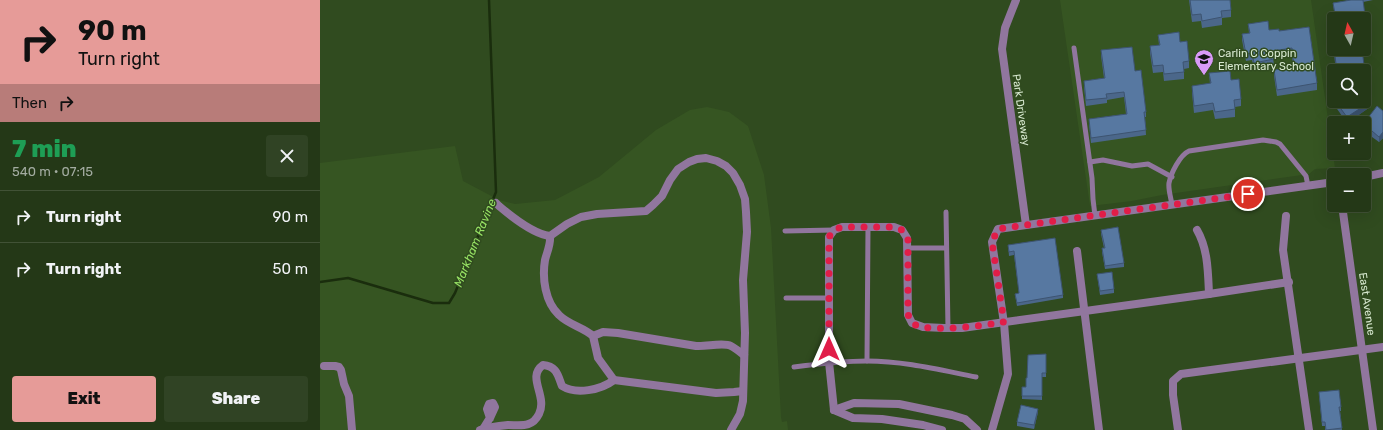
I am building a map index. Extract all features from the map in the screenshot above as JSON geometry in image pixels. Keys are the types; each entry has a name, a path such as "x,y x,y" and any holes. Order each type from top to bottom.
{"street":[{"name":"Park Driveway","path":"1016,0 1005,28 1002,49 1026,225"},
{"path":"496,203 521,224 542,235 550,236 567,224 581,217 597,214 646,211 662,196 670,180 678,169 688,162 706,158 717,161 726,166 733,173 740,185 745,200 747,232 743,280 745,314 743,401 740,414 731,430"},
{"path":"1371,175 1383,173"},
{"path":"992,430 1008,374 1004,322 992,242 998,229 1327,183"},
{"name":"East Avenue","path":"1343,212 1373,430"},
{"path":"1286,216 1283,250 1289,282 1309,430"},
{"path":"834,410 829,362 829,237 834,230 842,227 894,227 902,230 908,238 908,314 912,323 923,327 948,328 1004,322 1084,312 1289,282"},
{"path":"1197,230 1203,240 1208,264 1209,294"},
{"path":"550,236 544,278 551,304 557,314 565,321 593,336 598,358 614,380"},
{"path":"1077,251 1099,430"},
{"path":"593,336 603,332 618,332 703,347 724,344 731,346 744,355"},
{"path":"1178,430 1173,395 1173,381 1181,374 1383,347"},
{"path":"324,366 339,367 341,370 344,384 349,396 352,430"},
{"path":"482,430 500,426 526,426 531,424 536,419 540,412 542,402 536,376 537,371 543,366 548,366 554,369 559,376 562,386 573,390 591,390 614,380 716,393 743,391"},
{"path":"834,410 854,403 905,405 952,414 965,419 977,430"},
{"path":"834,410 853,418 882,419 923,425 942,430"},
{"path":"482,430 490,418"}],"lane":[{"path":"1074,48 1090,162 1095,216"},
{"path":"1172,205 1169,183 1181,157 1189,151 1270,140 1280,144 1306,176 1308,186"},
{"path":"1090,162 1103,160 1132,166 1148,164 1172,177"},
{"path":"946,212 948,328"},
{"path":"867,361 868,227"},
{"path":"785,231 834,230"},
{"path":"908,248 946,248"},
{"path":"786,298 829,298"},
{"path":"794,367 829,362 867,361 925,366 976,378"}],"shaded area":[{"path":"1060,0 1311,0 1328,116 1327,160 1334,160 1335,168 1315,169 1309,174 1090,206"},
{"path":"707,107 729,112 748,126 764,175 771,228 781,417 782,422 787,421 788,430 320,430 320,163 455,146 463,181 499,200 515,204 555,200 599,177 656,130 690,110"}],"building":[{"path":"1190,0 1230,0 1231,10 1221,11 1222,17 1202,21 1201,14 1192,15"},
{"path":"1363,0 1365,12 1335,12 1333,3"},
{"path":"1268,21 1269,30 1279,29 1279,31 1309,27 1317,83 1277,90 1274,70 1294,67 1292,48 1272,51 1274,59 1254,63 1252,53 1246,54 1242,34 1250,33 1248,24"},
{"path":"1179,32 1180,42 1187,41 1189,61 1183,62 1184,72 1164,74 1163,65 1153,66 1150,46 1160,45 1158,35"},
{"path":"1132,47 1135,71 1141,70 1146,112 1144,112 1146,130 1091,138 1089,119 1127,114 1124,92 1106,94 1107,98 1086,100 1084,81 1105,78 1101,50"},
{"path":"1335,56 1363,56 1364,64 1336,64"},
{"path":"1230,71 1231,80 1239,79 1241,99 1234,100 1235,109 1215,112 1213,103 1194,106 1192,86 1211,83 1209,73"},
{"path":"1377,106 1383,111 1383,132 1379,137 1372,131 1371,132 1371,116 1369,116"},
{"path":"1340,108 1361,108 1349,116 1346,116"},
{"path":"1118,227 1124,263 1105,266 1102,248 1105,248 1101,230"},
{"path":"1055,238 1063,295 1017,303 1015,294 1019,293 1014,251 1009,252 1008,245"},
{"path":"1112,272 1114,289 1100,291 1097,274"},
{"path":"1046,354 1046,373 1042,373 1042,396 1022,396 1022,387 1026,387 1028,355"},
{"path":"1339,390 1341,407 1339,407 1342,428 1326,430 1325,422 1322,422 1319,392"},
{"path":"1021,405 1038,409 1034,425 1017,422"}],"waterway":[{"name":"Markham Ravine","path":"320,282 348,278 433,303 449,303 455,293 496,192 489,0"}],"place":[{"name":"Carlin C Coppin Elementary School","path":"1204,76"}],"route":[{"path":"829,349 829,237 834,230 842,227 894,227 902,230 908,238 908,314 912,323 923,327 962,328 1004,322 992,242 998,229 1248,194"}]}
